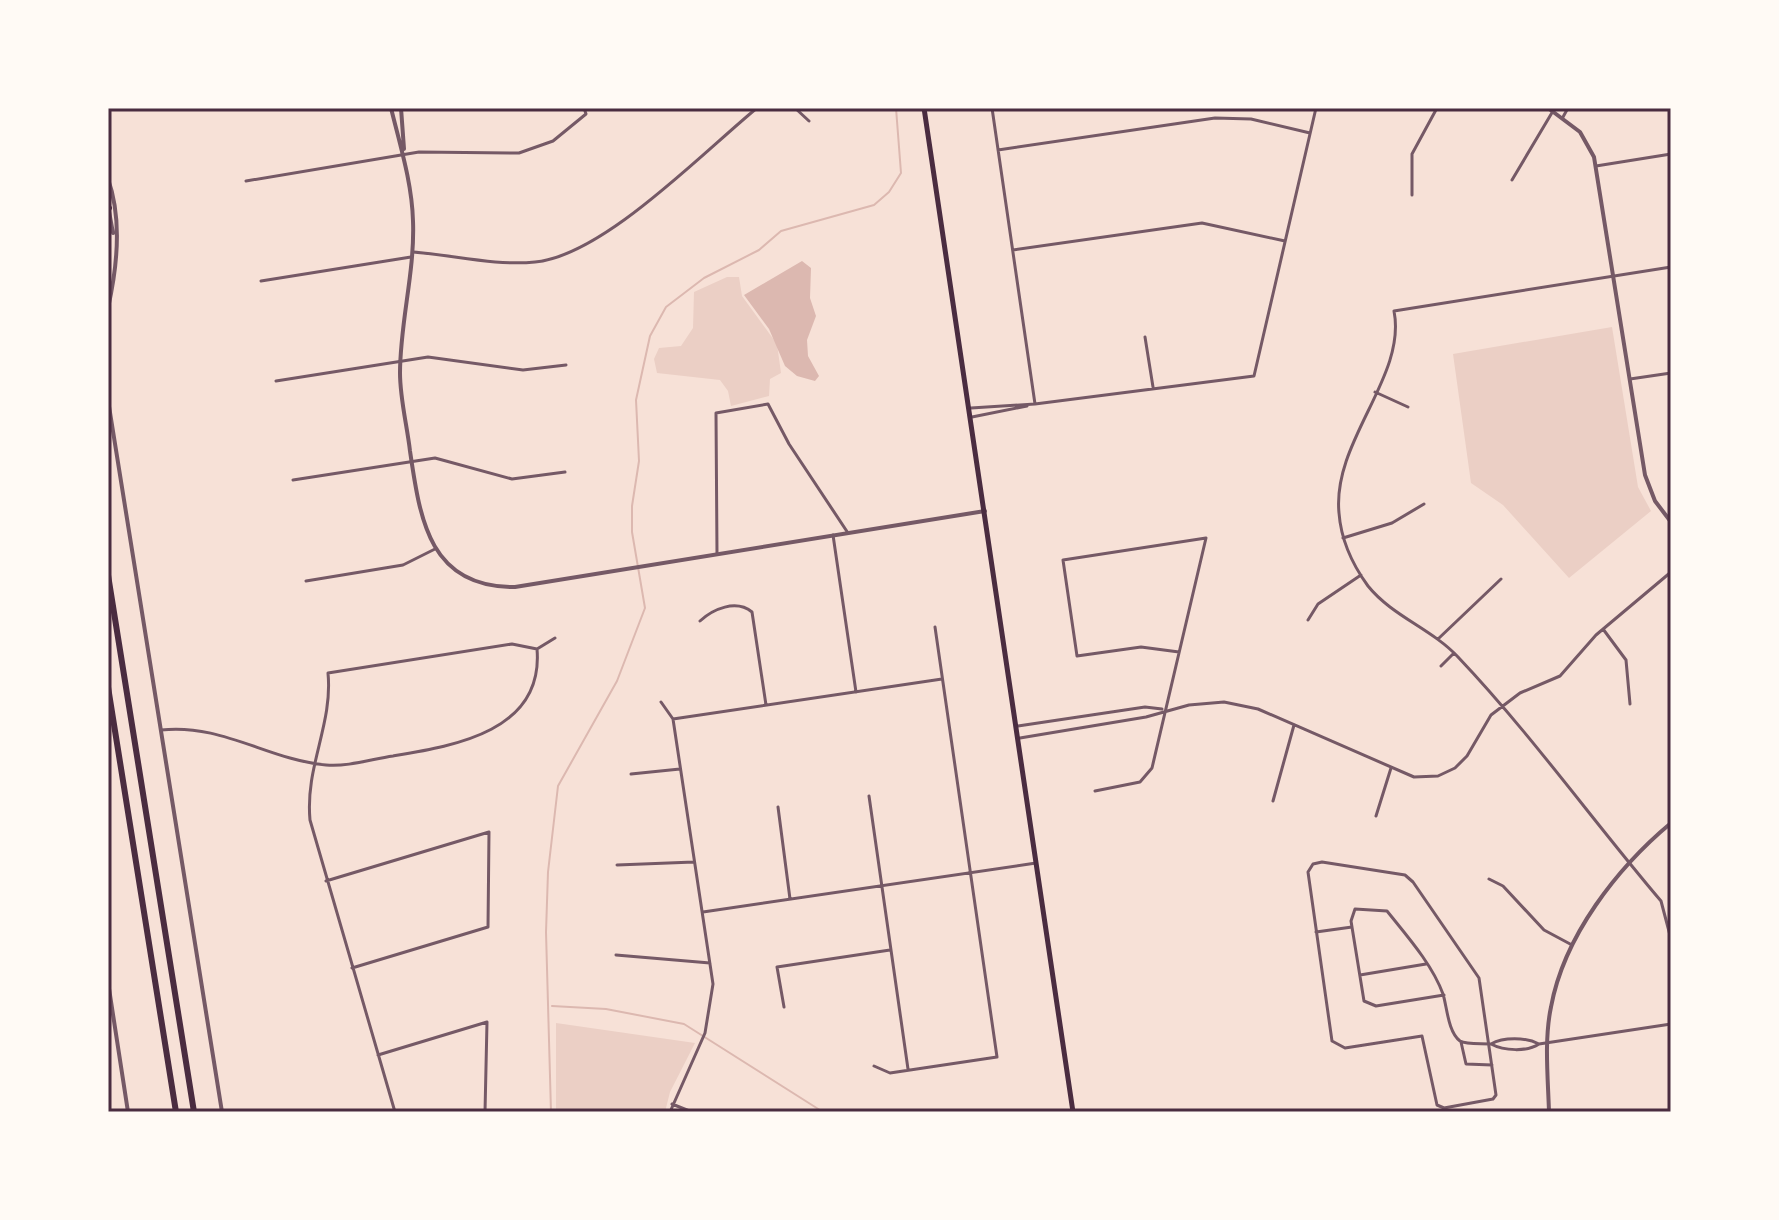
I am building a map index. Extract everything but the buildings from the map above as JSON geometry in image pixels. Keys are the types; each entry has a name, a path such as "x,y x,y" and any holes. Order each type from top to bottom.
{"highway":[{"path":"108,575 194,1112"},
{"path":"108,687 176,1112"}],"main road":[{"path":"924,108 1020,738 1073,1112"}],"street":[{"path":"391,108 413,216 400,361 412,461 422,520 435,549 468,578 497,586 523,586 986,510"},
{"path":"401,108 403,155"},
{"path":"246,181 403,155 448,151 519,153 564,134 586,114 584,108"},
{"path":"261,281 411,255 522,263 576,252 610,231 757,108"},
{"path":"795,108 809,121"},
{"path":"992,108 1035,404"},
{"path":"972,417 1035,404 1254,376 1316,108"},
{"path":"1412,195 1412,154 1437,108"},
{"path":"1563,117 1568,108"},
{"path":"1512,180 1551,110 1563,117 1586,140 1596,166 1648,486 1671,522"},
{"path":"998,150 1215,118 1251,119 1310,133"},
{"path":"1596,166 1671,154"},
{"path":"108,179 115,243 108,308"},
{"path":"108,207 115,243"},
{"path":"1012,250 1194,223 1285,241"},
{"path":"1671,267 1394,311 1397,340 1343,471 1338,505 1343,538 1361,575 1381,600 1454,653 1501,706 1663,905 1671,939"},
{"path":"1145,337 1153,387"},
{"path":"276,381 434,357 523,370 566,365"},
{"path":"1630,379 1671,373"},
{"path":"1375,392 1408,407"},
{"path":"108,400 222,1112"},
{"path":"717,554 716,413 768,404 789,444 848,533"},
{"path":"971,408 1035,404"},
{"path":"293,480 412,461 447,459 512,479 565,472"},
{"path":"1343,538 1392,523 1424,504"},
{"path":"833,535 856,692"},
{"path":"1095,791 1133,785 1148,775 1166,709 1206,538 1063,560 1077,656 1141,647 1179,652"},
{"path":"306,581 403,565 435,549"},
{"path":"1020,738 1146,717 1166,709 1209,702 1235,703 1422,778 1451,771 1467,756 1481,727 1501,706 1524,690 1560,676 1603,629 1671,572"},
{"path":"1308,620 1318,604 1361,575"},
{"path":"1438,639 1501,579"},
{"path":"700,621 716,609 735,606 752,612 766,705"},
{"path":"874,1066 890,1073 997,1057 935,627"},
{"path":"1603,629 1626,660 1630,704"},
{"path":"395,1112 310,820 308,792 328,711 328,673 512,644 537,649 555,638"},
{"path":"161,730 210,731 313,762 347,763 450,746 479,737 507,719 529,691 538,670 537,649"},
{"path":"1441,666 1454,653"},
{"path":"673,719 942,679"},
{"path":"661,702 673,719 713,984 705,1033 670,1112"},
{"path":"1018,726 1145,707 1166,709"},
{"path":"1273,801 1294,725"},
{"path":"1376,816 1391,768"},
{"path":"631,774 680,769"},
{"path":"869,796 908,1069"},
{"path":"778,807 790,899"},
{"path":"1549,1112 1548,1043 1553,998 1572,946 1629,863 1671,823"},
{"path":"326,881 489,832 488,927 352,968"},
{"path":"617,865 694,862"},
{"path":"1322,862 1405,875 1479,978 1491,1044 1493,1099 1444,1108 1434,1099 1422,1036 1345,1048 1332,1041 1316,932 1308,872 1313,864 1322,862"},
{"path":"702,912 1036,863"},
{"path":"1489,879 1503,886 1544,930 1572,946"},
{"path":"1444,995 1370,1006 1364,1001 1352,927 1355,909 1387,911 1426,964 1444,995 1448,1017 1461,1042 1464,1061 1468,1066 1492,1065"},
{"path":"1316,932 1352,927"},
{"path":"784,1007 777,967 890,950"},
{"path":"616,955 710,963"},
{"path":"1360,975 1426,964"},
{"path":"108,982 128,1112"},
{"path":"378,1055 487,1022 485,1112"},
{"path":"1461,1042 1491,1044 1499,1049 1531,1049 1539,1044 1671,1024"},
{"path":"1491,1044 1499,1039 1532,1040 1539,1044"},
{"path":"672,1104 692,1112"}],"shaded area":[{"path":"802,261 811,268 810,298 816,316 807,340 808,356 819,376 815,381 797,376 785,366 769,329 744,295"},
{"path":"727,277 739,277 742,296 777,344 781,373 770,379 769,396 731,406 728,391 720,380 657,373 654,359 659,348 681,346 693,328 694,292"},
{"path":"1612,327 1638,487 1651,511 1569,578 1503,505 1471,483 1453,354"},
{"path":"556,1023 695,1043 670,1092 665,1112 556,1112"}],"waterway":[{"path":"551,1112 546,932 548,872 558,786 617,681 645,608 632,532 632,506 639,461 636,400 650,336 666,307 704,278 759,250 781,231 874,205 889,192 901,173 896,108"},
{"path":"552,1006 606,1009 684,1024 823,1112"}]}
